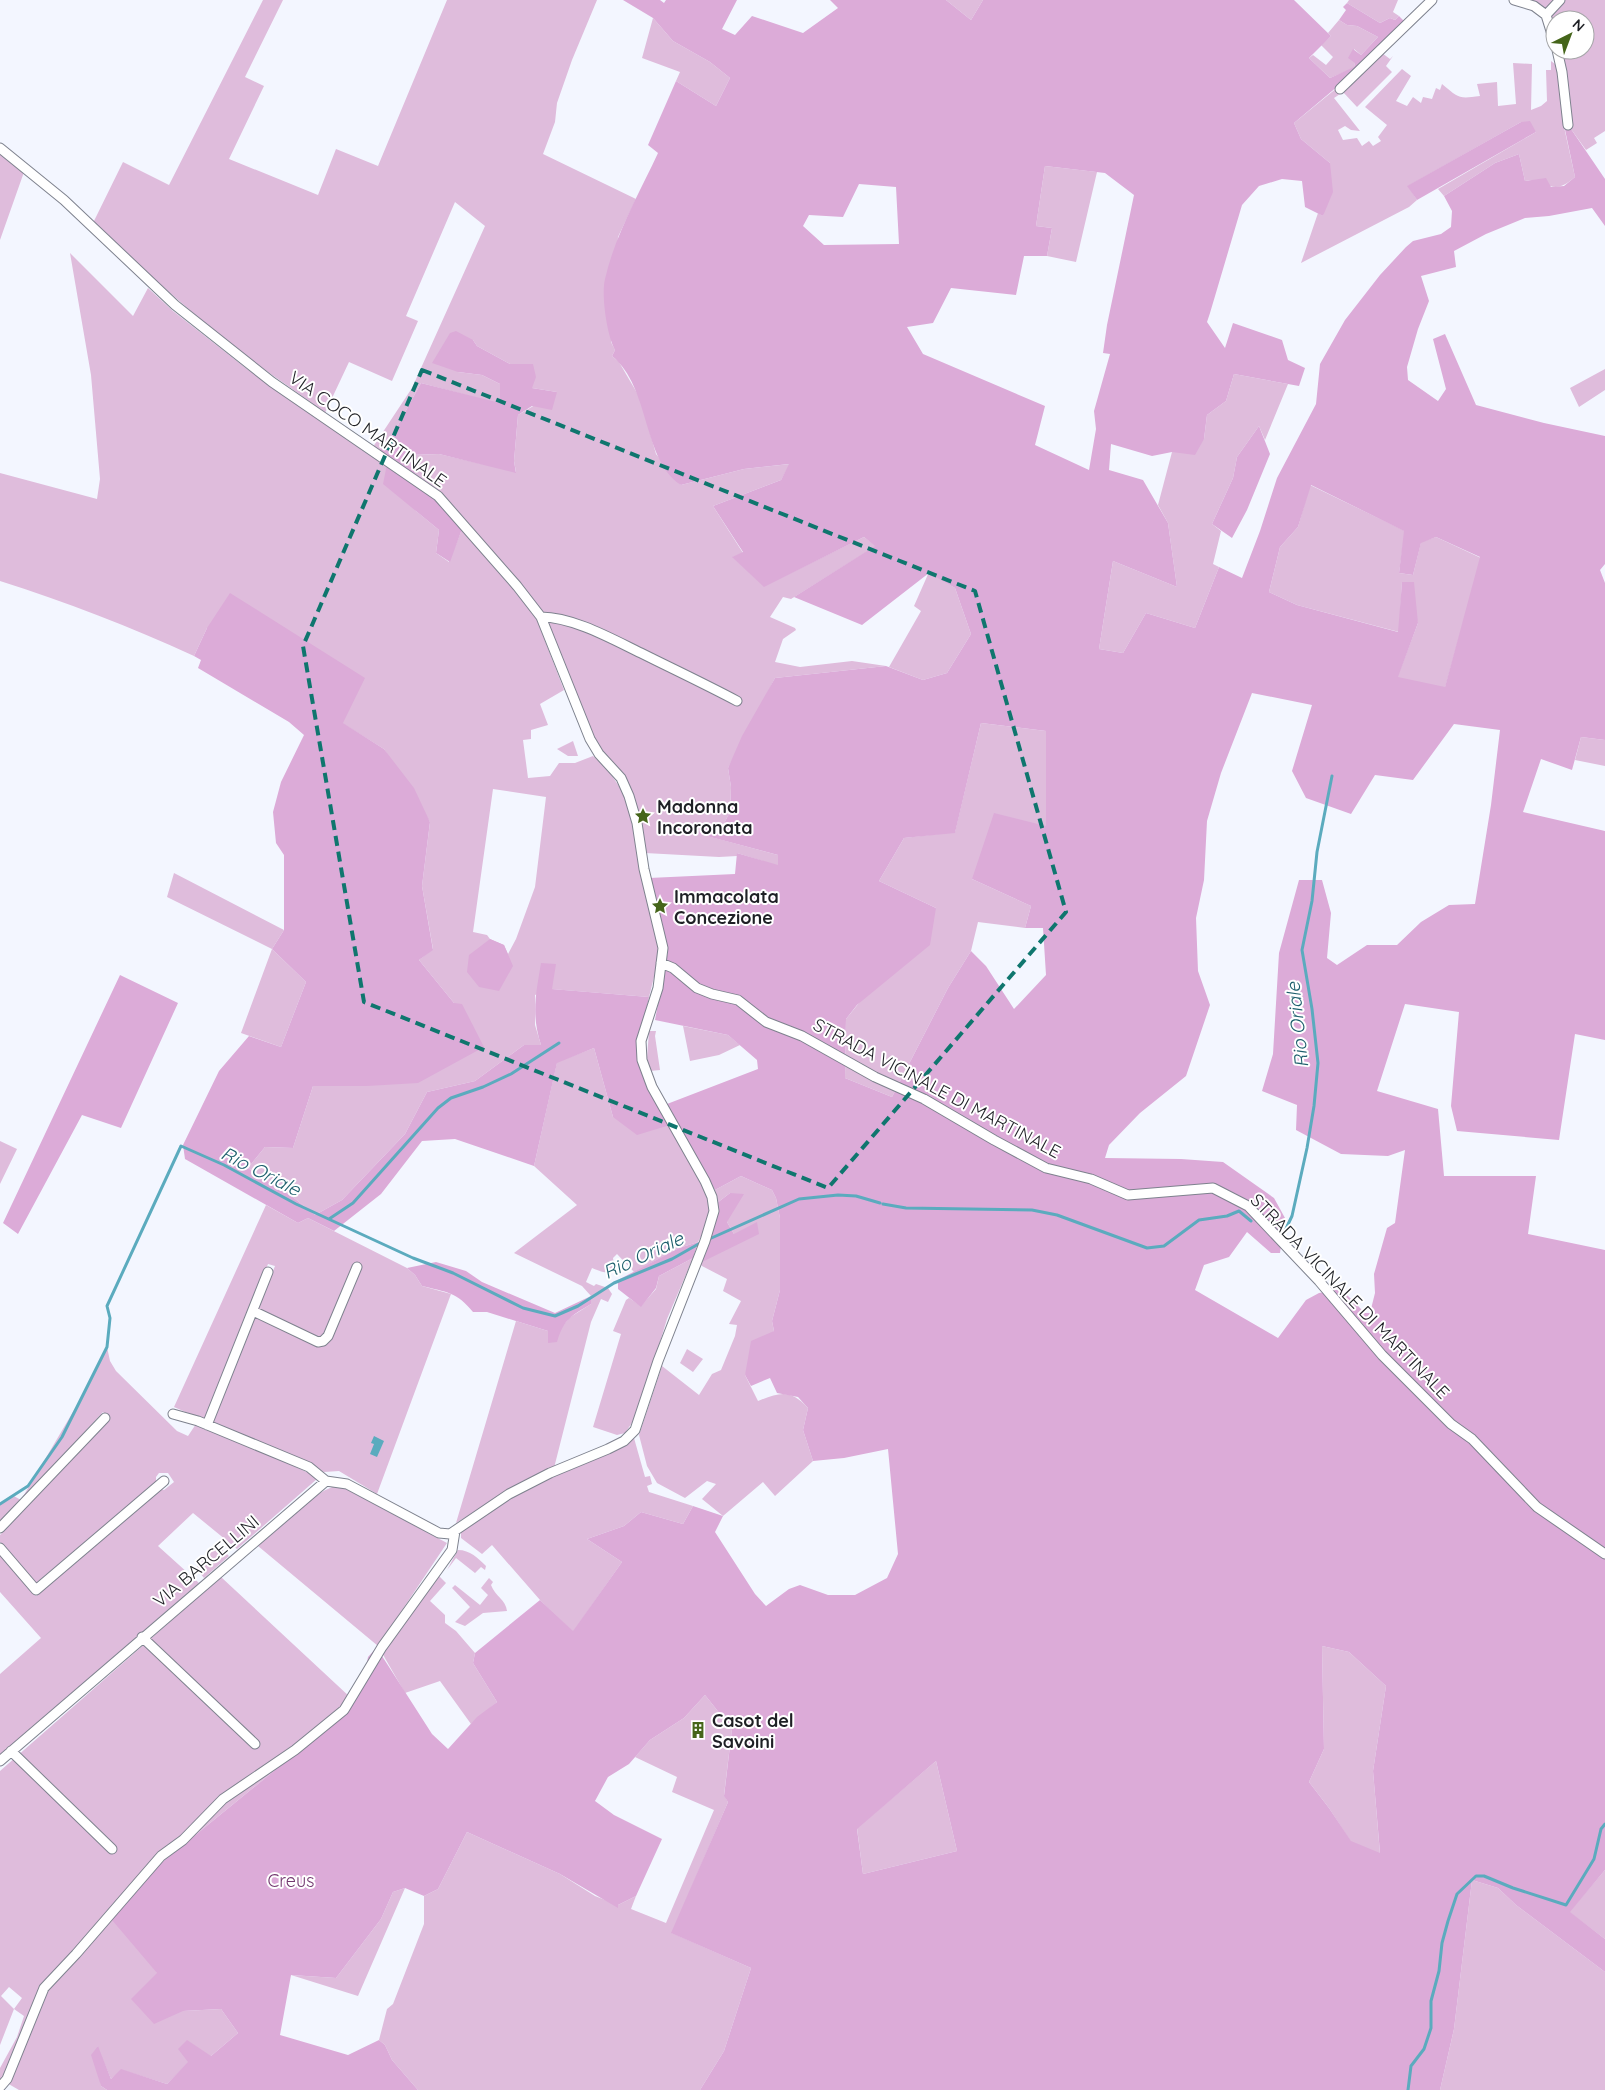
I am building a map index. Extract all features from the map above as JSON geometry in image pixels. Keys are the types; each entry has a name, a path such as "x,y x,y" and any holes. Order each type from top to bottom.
{"street":[{"path":"1340,89 1432,0"},
{"path":"1514,0 1534,6 1545,14"},
{"path":"1551,10 1560,0"},
{"path":"1559,60 1568,125"},
{"name":"VIA COCO MARTINALE","path":"0,148 64,200 175,305 272,382 438,496 518,586 541,617 590,739 599,754 621,778 629,796 637,822 644,869 663,948 658,988 641,1041 642,1060 652,1087 705,1181 712,1197 714,1211 705,1241 658,1361 635,1430 624,1441 550,1473 509,1494 455,1531"},
{"path":"541,617 564,621 614,640 737,700"},
{"name":"STRADA VICINALE DI MARTINALE","path":"661,963 673,968 697,988 712,994 738,1000 766,1022 802,1036 875,1077 924,1100 1046,1168 1091,1179 1128,1195 1213,1188 1248,1206 1319,1281 1382,1355 1451,1424 1472,1439 1537,1507 1605,1554"},
{"path":"253,1311 318,1342 323,1341 328,1336 358,1267"},
{"path":"206,1425 268,1272"},
{"path":"173,1414 206,1425 309,1467 326,1480 347,1484 439,1533 450,1534 455,1531"},
{"path":"0,1528 105,1418"},
{"name":"VIA BARCELLINI","path":"0,1761 326,1480"},
{"path":"0,1548 36,1590 164,1482"},
{"path":"0,2087 7,2079 44,1988 161,1856 182,1840 223,1800 295,1750 344,1710 382,1647 452,1550 455,1531"},
{"path":"142,1637 255,1744"},
{"path":"11,1751 112,1848"}],"highlighted area":[{"path":"422,370 975,591 1066,912 828,1188 364,1002 303,646"}],"shaded area":[{"path":"263,0 283,0 245,77 264,86 229,159 318,195 336,149 378,166 447,0 597,0 572,60 557,103 555,122 543,154 636,199 618,237 611,342 615,350 612,356 619,362 640,398 656,454 681,485 744,469 790,464 781,480 713,506 743,553 733,557 764,586 864,537 876,546 791,599 783,597 770,617 796,630 783,639 775,662 800,667 852,661 886,666 775,678 728,768 731,787 730,812 722,827 700,834 778,855 778,866 737,853 737,856 719,857 645,853 643,832 633,793 599,749 542,613 442,494 414,474 415,470 404,463 409,455 439,454 516,472 514,461 518,415 557,392 532,388 510,364 477,346 473,340 458,372 482,375 500,384 500,404 421,383 391,438 379,450 373,447 412,388 485,226 455,202 406,316 418,321 392,381 349,362 325,413 217,333 93,223 123,162 169,185"},
{"path":"946,0 983,0 971,20"},
{"path":"1349,0 1398,0 1393,12 1399,16 1395,20 1390,18 1380,23 1347,3"},
{"path":"1519,0 1605,0 1605,131 1594,138 1597,143 1586,150 1571,129 1561,60 1595,60 1595,10 1545,10 1545,13"},
{"path":"653,18 673,41 710,62 730,78 716,106 676,81 680,72 642,58"},
{"path":"1339,20 1347,25 1357,26 1378,37 1361,55 1354,49 1354,68 1330,78 1309,58 1313,55 1326,65 1333,57 1321,45 1331,36 1328,33"},
{"path":"1378,50 1390,59 1393,56 1386,66 1392,72 1357,107 1343,92 1334,98 1360,131 1351,130 1345,126 1338,130 1343,140 1357,138 1362,146 1369,141 1373,146 1381,141 1378,137 1387,125 1365,107 1402,69 1411,76 1396,101 1407,106 1413,97 1421,103 1423,97 1432,99 1436,88 1440,90 1442,84 1456,95 1467,97 1480,96 1477,84 1497,82 1498,106 1516,104 1513,63 1532,64 1531,110 1547,101 1546,70 1551,70 1551,61 1559,67 1564,108 1564,127 1575,177 1567,183 1555,187 1539,182 1525,181 1519,154 1495,163 1444,196 1438,189 1536,132 1521,122 1408,186 1417,200 1409,207 1301,263 1318,213 1323,216 1330,163 1301,139 1294,123 1338,87 1336,84 1360,70"},
{"path":"0,155 24,172 0,240"},
{"path":"1045,166 1097,172 1076,262 1047,256 1052,228 1036,226"},
{"path":"70,253 133,316 148,288 173,311 247,369 387,464 416,511 439,530 436,553 449,562 462,529 516,591 537,620 564,690 540,704 548,725 531,730 531,739 523,740 528,778 550,776 559,763 575,763 593,756 606,767 625,795 634,827 637,851 661,949 649,997 551,989 535,995 535,1025 541,1045 524,1045 475,1081 427,1092 405,1134 342,1200 315,1215 294,1198 248,1168 265,1147 293,1148 313,1086 367,1086 454,1003 419,960 433,949 422,886 430,822 384,749 342,723 207,628 194,656 98,616 0,581 0,473 97,499 100,479 91,375","holes":["493,789 546,797 535,887 516,939 508,954 504,945 490,939 487,935 473,932"]},
{"path":"1605,369 1605,390 1579,407 1570,388"},
{"path":"1234,374 1288,384 1265,440 1259,426 1237,457 1233,478 1212,524 1221,531 1213,564 1219,567 1195,628 1146,613 1123,653 1099,649 1113,561 1177,587 1168,523 1158,505 1172,452 1204,439 1207,415 1226,401"},
{"path":"1310,485 1405,531 1399,573 1413,575 1421,542 1436,537 1481,558 1445,688 1397,678 1418,623 1402,582 1399,632 1297,605 1269,592 1280,547 1298,527"},
{"path":"929,572 955,588 971,634 947,673 923,680 889,667 921,611 914,606"},
{"path":"981,723 1046,731 1046,826 972,879 1031,906 1025,928 978,922 971,951 948,988 892,1097 845,1078 846,1019 936,908 879,881 904,838 955,832"},
{"path":"1581,737 1605,740 1605,766 1575,760"},
{"path":"573,741 578,756 568,756 557,749"},
{"path":"174,873 284,930 272,949 167,897"},
{"path":"272,949 306,982 281,1047 241,1033"},
{"path":"683,1026 728,1035 740,1045 719,1055 690,1061"},
{"path":"649,1031 656,1031 655,1036 660,1070 650,1071 647,1058"},
{"path":"594,1048 613,1117 670,1125 703,1183 708,1195 710,1218 698,1242 679,1248 634,1272 617,1254 613,1258 615,1270 606,1272 592,1268 586,1282 594,1286 596,1284 608,1288 612,1294 608,1302 601,1299 591,1322 554,1468 522,1482 456,1523 516,1321 548,1331 562,1327 569,1318 591,1304 591,1296 582,1286 514,1253 577,1205 534,1166 557,1062"},
{"path":"0,1141 17,1149 0,1184"},
{"path":"741,1176 772,1190 776,1198 780,1218 780,1290 772,1321 774,1331 745,1375 758,1401 779,1394 785,1394 796,1398 808,1408 803,1430 813,1461 775,1496 763,1482 723,1516 702,1499 716,1484 707,1481 685,1498 657,1483 647,1466 639,1435 662,1366 699,1395 712,1374 721,1370 735,1336 737,1325 729,1324 741,1301 723,1291 727,1279 702,1266 700,1263 734,1234 727,1222 730,1193 717,1203 715,1190"},
{"path":"266,1205 298,1223 308,1218 407,1268 415,1275 422,1286 451,1294 377,1494 339,1471 324,1472 312,1465 212,1424 275,1266 268,1264 206,1421 174,1407"},
{"path":"693,1258 667,1319 638,1414 625,1433 617,1435 593,1427 621,1334 613,1331 626,1300 629,1298 641,1306 656,1289 659,1276"},
{"path":"107,1347 110,1361 116,1371 177,1431 188,1436 198,1421 313,1475 317,1479 237,1549 193,1513 158,1546 199,1583 0,1755 0,1674 41,1638 0,1592 0,1553 36,1596 161,1489 164,1490 174,1482 168,1473 159,1473 156,1477 156,1482 35,1584 0,1542 0,1535 110,1420 103,1412 0,1524 0,1504 12,1495 21,1500 90,1383"},
{"path":"687,1349 703,1359 693,1372 680,1363"},
{"path":"634,1438 645,1477 650,1476 652,1484 647,1486 649,1492 693,1506 683,1524 641,1512 624,1526 587,1539 622,1562 573,1632 540,1600 492,1545 482,1554 461,1538 461,1530 509,1497"},
{"path":"335,1486 346,1489 447,1543 378,1646 258,1546 315,1496"},
{"path":"217,1545 229,1556 204,1578 196,1568"},
{"path":"458,1550 466,1551 477,1557 486,1566 485,1570 481,1567 475,1573 456,1558 447,1570"},
{"path":"438,1575 446,1583 430,1601 445,1615 445,1623 456,1631 475,1653 473,1663 497,1702 471,1724 440,1681 405,1693 378,1646"},
{"path":"221,1577 351,1698 291,1757 160,1864 141,1888 157,1973 183,2011 221,2009 238,2033 211,2056 189,2062 167,2084 122,2070 111,2079 97,2046 101,2086 107,2090 19,2090 0,2079 0,2068 17,2037 24,2016 14,2009 0,2045 0,1771","holes":["9,1987 22,1998 14,2009 1,1996"]},
{"path":"489,1578 493,1582 491,1585 493,1589 505,1604 507,1611 483,1613 465,1626 455,1622 470,1607 452,1588 455,1585 480,1605 488,1595 481,1588"},
{"path":"1322,1646 1349,1652 1386,1686 1373,1771 1380,1854 1351,1842 1309,1782 1324,1749"},
{"path":"705,1695 732,1729 724,1795 728,1802 672,1933 751,1968 724,2051 700,2090 418,2090 392,2060 385,2045 379,2040 387,2009 393,2004 424,1924 424,1896 438,1889 467,1832 560,1874 595,1896 618,1905 636,1896 631,1909 666,1923 714,1810 672,1792 677,1777 635,1757 650,1740 684,1718"},
{"path":"936,1761 957,1851 863,1874 857,1828"},
{"path":"1605,1870 1605,1939 1569,1912"},
{"path":"1472,1880 1498,1888 1516,1905 1605,1972 1605,2090 1440,2090 1454,2029"},
{"path":"405,1888 358,1996 291,1975 336,1978 381,1919 393,1892"}],"green space":[{"name":"Creus","path":"623,0 660,0 664,3 666,0 737,0 722,29 735,35 752,16 803,33 838,8 830,0 946,0 971,20 983,0 1294,0 1331,36 1309,58 1330,78 1354,67 1355,63 1348,58 1353,49 1361,55 1378,37 1357,26 1347,25 1339,20 1346,10 1343,7 1347,3 1380,23 1390,18 1395,20 1399,16 1405,22 1360,70 1337,84 1338,86 1294,123 1301,139 1330,163 1333,192 1323,216 1305,207 1302,181 1282,179 1259,186 1242,205 1207,322 1225,348 1233,323 1282,340 1288,360 1305,368 1299,386 1234,374 1226,401 1207,415 1204,439 1195,455 1172,452 1152,456 1111,444 1109,470 1143,480 1168,523 1177,587 1113,561 1099,649 1123,653 1146,613 1195,628 1219,567 1242,578 1277,478 1316,404 1320,364 1345,320 1380,275 1406,247 1413,241 1441,234 1451,227 1452,211 1444,196 1495,163 1519,154 1525,181 1546,178 1551,187 1564,186 1575,177 1564,125 1571,129 1605,179 1605,226 1592,208 1549,216 1525,218 1486,234 1454,251 1456,267 1421,276 1429,301 1418,329 1407,367 1408,380 1438,401 1446,389 1433,339 1445,334 1476,405 1544,423 1605,436 1605,564 1600,570 1605,583 1605,740 1581,737 1572,770 1541,759 1523,812 1605,831 1605,1040 1575,1034 1559,1140 1457,1131 1451,1106 1459,1012 1405,1004 1377,1091 1438,1109 1444,1176 1536,1176 1528,1234 1605,1250 1605,1870 1570,1912 1605,1939 1605,1972 1516,1905 1498,1888 1472,1880 1454,2029 1440,2090 700,2090 724,2051 751,1968 671,1933 728,1802 724,1796 732,1729 705,1695 684,1718 650,1740 629,1764 608,1777 595,1801 614,1815 662,1839 636,1896 618,1905 618,1908 560,1874 467,1832 438,1889 424,1896 405,1888 393,1892 381,1919 336,1978 291,1975 280,2035 348,2055 379,2040 385,2045 392,2060 418,2090 107,2090 101,2086 91,2055 98,2046 111,2079 121,2069 167,2084 188,2062 178,2049 187,2040 211,2056 238,2033 221,2009 183,2011 154,2024 131,1999 157,1973 112,1920 160,1864 291,1757 351,1697 365,1673 368,1657 378,1646 382,1656 432,1734 448,1749 477,1717 497,1702 473,1663 475,1653 540,1600 573,1631 622,1562 587,1539 624,1526 641,1512 683,1524 693,1506 723,1516 715,1532 755,1594 766,1606 789,1589 800,1585 828,1595 855,1595 887,1578 898,1554 888,1449 844,1458 813,1461 803,1430 808,1408 798,1397 777,1393 770,1378 751,1386 745,1375 751,1341 774,1331 772,1321 780,1290 780,1218 776,1198 772,1190 741,1176 715,1190 667,1104 758,1069 757,1060 728,1035 655,1020 668,951 649,878 735,874 737,853 778,865 778,855 699,834 704,823 722,827 730,812 731,787 728,768 742,736 775,678 886,666 923,680 947,673 971,634 955,588 929,573 862,625 794,597 875,546 864,537 764,587 732,557 743,552 713,506 781,480 789,464 744,469 681,485 668,474 659,459 634,386 625,370 612,356 615,350 606,315 605,279 621,231 658,153 648,145 676,81 716,106 730,78 710,62 673,41 653,18","holes":["1045,166 1105,173 1134,195 1107,325 1103,353 1110,354 1094,411 1096,429 1089,470 1035,445 1045,406 923,354 907,327 933,323 951,288 1016,295 1024,256 1047,256 1052,228 1036,226","859,184 896,187 899,244 824,245 803,226 809,215 843,217","1311,485 1404,531 1399,573 1413,575 1421,543 1436,537 1480,557 1445,687 1398,677 1418,623 1414,582 1402,582 1398,632 1297,605 1269,592 1280,547 1298,527","1252,693 1312,705 1292,771 1306,798 1351,814 1375,775 1413,780 1454,724 1500,730 1491,805 1475,904 1449,905 1421,922 1397,945 1367,945 1337,965 1327,958 1331,913 1322,880 1299,880 1279,953 1273,1054 1262,1091 1297,1105 1296,1130 1341,1154 1388,1156 1405,1150 1395,1223 1387,1228 1374,1274 1375,1293 1370,1313 1365,1313 1341,1289 1319,1293 1306,1300 1278,1338 1195,1290 1204,1265 1229,1257 1247,1232 1271,1253 1280,1253 1285,1218 1274,1198 1223,1162 1181,1159 1105,1158 1109,1145 1140,1113 1186,1076 1210,1005 1198,971 1196,918 1204,880 1207,821 1221,773","981,723 1046,731 1046,826 994,813 972,879 1031,906 1025,928 1043,928 1046,975 1014,1009 986,966 971,951 948,988 892,1097 845,1078 846,1019 857,1005 930,945 936,908 879,881 904,838 955,833","1322,1646 1349,1652 1386,1686 1373,1771 1380,1853 1351,1841 1309,1782 1324,1749","936,1761 957,1851 863,1874 857,1829"]},
{"path":"1530,121 1536,132 1417,200 1407,186 1521,122"},
{"path":"456,331 473,340 477,346 510,364 533,364 536,377 532,388 557,392 552,410 532,406 518,415 514,461 516,473 439,454 409,455 404,463 416,470 414,474 379,450 391,438 421,383 500,403 500,384 482,375 458,372 432,363 450,333"},
{"path":"1259,426 1270,454 1247,510 1232,538 1212,524 1233,478 1237,457"},
{"path":"387,464 436,498 462,529 450,562 436,553 439,530 383,484"},
{"path":"230,593 365,678 343,723 384,749 414,788 430,822 422,886 433,950 419,960 454,1003 462,1004 484,1047 418,1083 367,1086 313,1086 293,1148 265,1147 248,1168 294,1198 315,1215 342,1200 405,1134 427,1092 475,1081 524,1045 541,1045 535,1014 541,963 556,964 552,989 649,997 639,1041 670,1125 637,1135 613,1117 594,1048 557,1063 534,1166 455,1139 422,1141 381,1194 334,1231 308,1218 298,1223 185,1159 183,1145 219,1071 249,1036 281,1047 306,982 272,949 284,930 284,855 276,843 273,812 281,782 304,735 289,722 198,668 201,660 194,656 207,628"},
{"path":"490,939 504,945 513,966 499,991 479,987 467,972 469,955"},
{"path":"120,975 178,1003 121,1128 82,1115 18,1234 3,1223"},
{"path":"730,1193 744,1194 727,1222 734,1234 757,1222 759,1234 700,1263 717,1203"},
{"path":"698,1242 693,1258 659,1276 656,1288 641,1307 618,1289 618,1280 679,1248"},
{"path":"436,1262 466,1271 482,1282 555,1313 591,1296 591,1304 569,1319 562,1328 557,1342 548,1343 548,1331 487,1312 473,1312 462,1300 451,1294 422,1286 415,1275 407,1268"}],"water":[{"path":"374,1436 384,1441 377,1457 370,1454 374,1444 371,1443"}],"waterway":[{"name":"Rio Oriale","path":"1280,1235 1282,1237 1292,1216 1314,1106 1318,1063 1312,1009 1302,950 1312,901 1317,852 1332,776"},
{"path":"329,1219 353,1203 438,1108 451,1098 483,1087 511,1074 559,1043"},
{"name":"Rio Oriale","path":"0,1504 28,1486 62,1437 107,1347 110,1318 107,1306 181,1146 224,1165 296,1204 413,1258 453,1273 523,1308 555,1316 578,1306 614,1283 672,1259 702,1242"},
{"name":"Rio Oriale","path":"707,1240 799,1199 838,1195 856,1196 880,1203"},
{"name":"Rio Oriale","path":"883,1204 906,1208 1032,1210 1057,1215 1147,1248 1164,1246 1199,1220 1227,1216 1239,1211 1251,1221"},
{"path":"1408,2090 1411,2066 1424,2049 1431,2028 1431,2001 1439,1971 1442,1943 1457,1894 1476,1876 1484,1876 1513,1888 1566,1905 1594,1859 1601,1829 1605,1824"}],"place":[{"name":"Madonna Incoronata","path":"643,816"},
{"name":"Immacolata Concezione","path":"660,906"},
{"name":"Casot del Savoini","path":"698,1730"}]}
